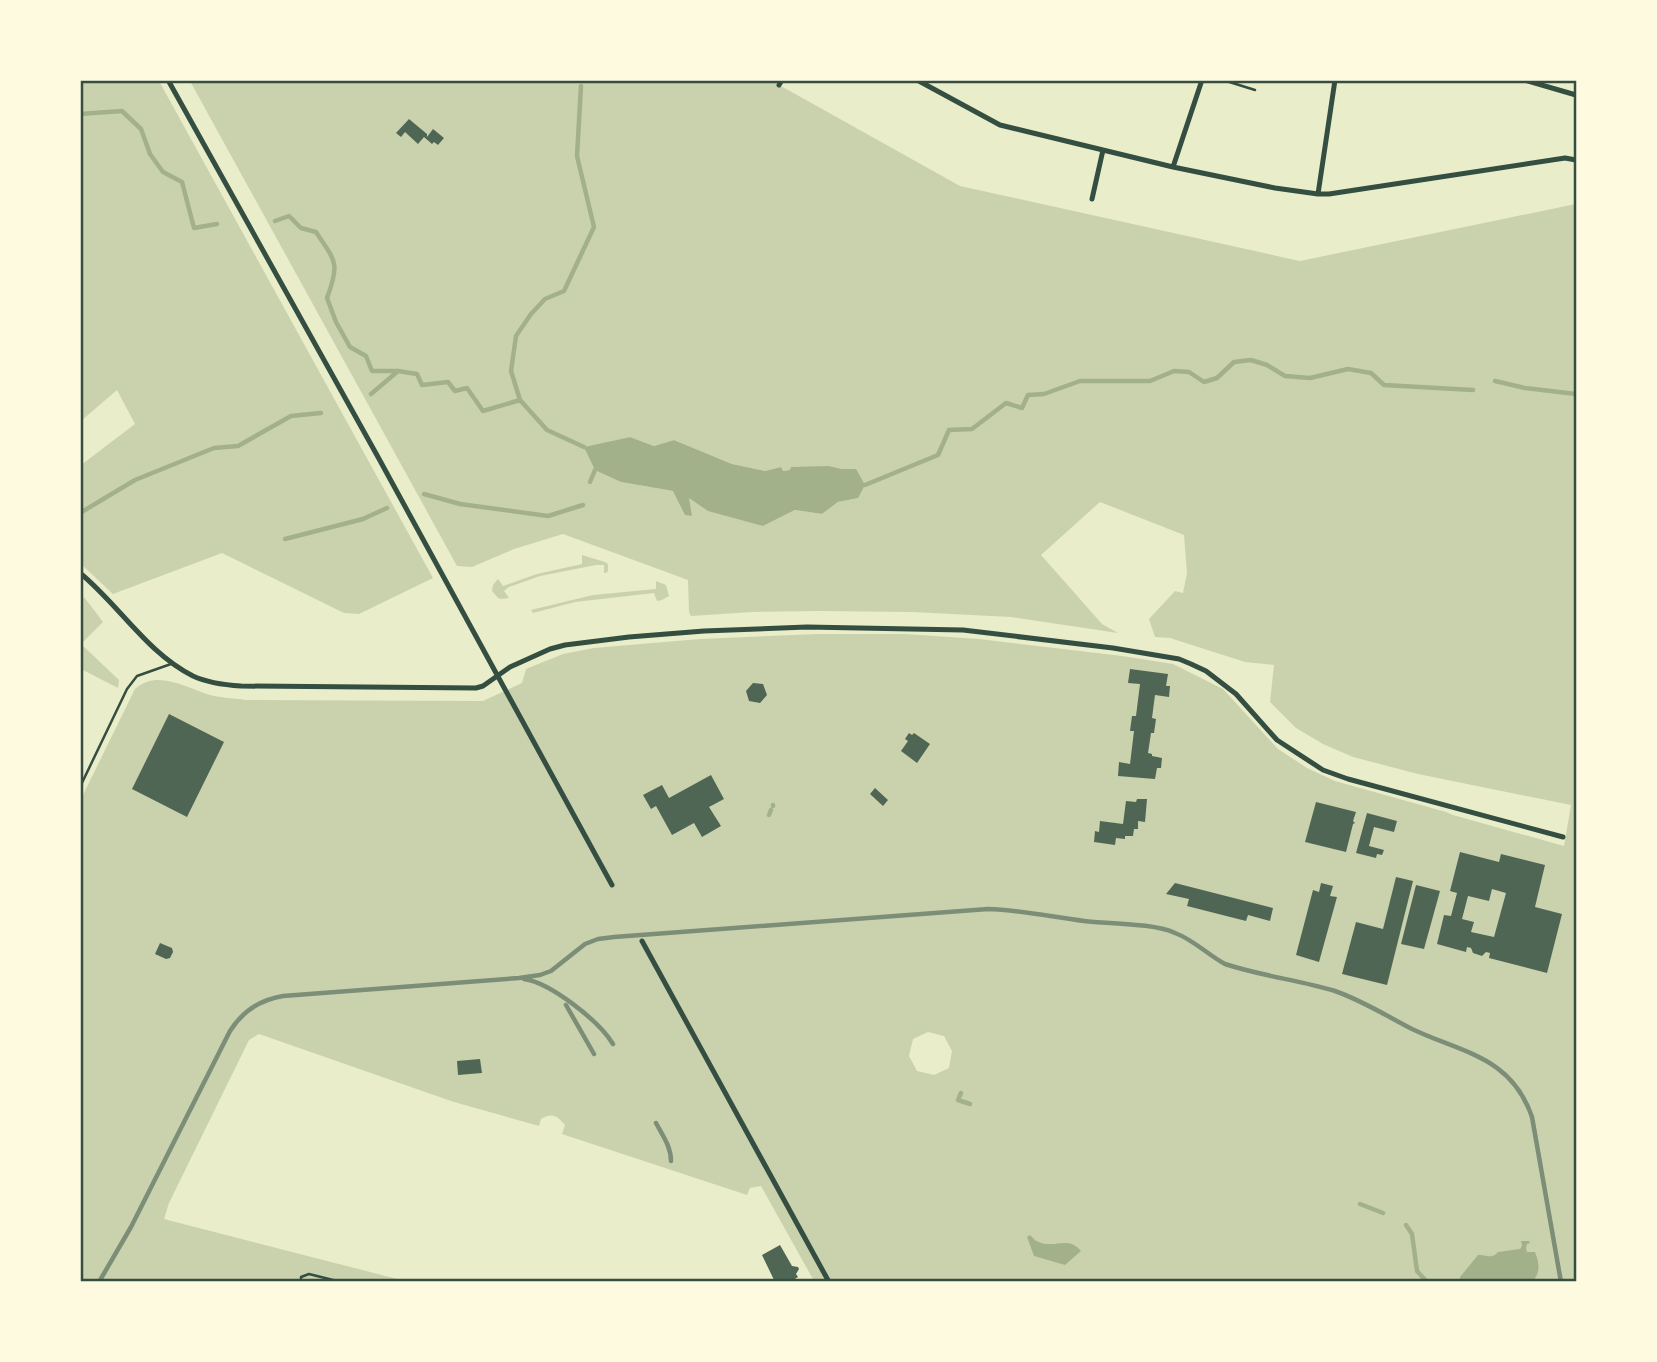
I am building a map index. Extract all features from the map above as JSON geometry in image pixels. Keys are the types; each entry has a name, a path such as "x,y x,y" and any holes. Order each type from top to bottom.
{"street":[{"path":"168,80 612,885"},
{"path":"917,80 1000,125 1173,167 1318,194 1565,158 1577,159"},
{"path":"1173,167 1202,80"},
{"path":"1318,194 1335,80"},
{"path":"1524,80 1577,95"},
{"path":"1092,199 1103,150"},
{"path":"80,573 172,663 195,677 218,684 241,686 476,688 534,656 565,645 629,636 807,627 963,630 1113,648 1179,659 1206,671 1236,694 1277,740 1308,762 1338,776 1563,838"},
{"path":"642,941 828,1282"}],"lane":[{"path":"1223,80 1255,90"},
{"path":"80,787 127,689 137,676 172,663"}],"path":[{"path":"301,1282 301,1277 309,1274 341,1282"}],"shaded area":[{"path":"81,80 159,81 433,578 359,614 344,613 222,553 113,594 81,564 81,465 135,424 117,390 81,421"},
{"path":"190,81 772,81 960,186 1300,261 1576,204 1576,1281 814,1281 761,1186 750,1188 747,1195 562,1134 565,1125 554,1116 541,1119 539,1126 454,1102 259,1034 249,1040 169,1203 164,1219 405,1281 81,1281 80,801 135,689 144,683 163,680 218,697 245,700 483,701 522,683 526,669 563,654 594,648 700,639 818,634 905,634 979,639 1173,664 1223,689 1278,749 1307,768 1335,781 1564,846 1571,805 1418,774 1353,757 1296,728 1270,702 1274,665 1245,662 1170,638 1155,637 1149,619 1175,591 1183,593 1187,573 1184,535 1100,502 1041,555 1102,624 1118,633 1011,617 912,612 752,612 691,616 688,580 563,534 514,549 472,567 457,566","holes":["630,437 654,446 674,440 732,464 765,471 781,467 782,471 829,466 856,469 858,498 838,502 822,514 795,510 763,526 673,491 621,482 585,447","928,1032 944,1036 952,1051 949,1068 934,1075 917,1071 909,1056 913,1039"]},
{"path":"630,437 654,446 674,440 732,464 765,471 781,467 783,471 790,470 791,467 829,466 856,469 865,485 858,498 838,502 822,514 795,510 763,526 708,511 689,498 692,516 685,515 673,491 621,482 595,470 584,447"},
{"path":"582,555 605,562 608,564 608,571 604,573 604,565 596,565 540,576 509,587 504,591 509,598 498,598 492,591 498,579 503,586 537,574 582,564"},
{"path":"656,581 666,585 669,596 662,600 657,601 654,593 575,602 533,613 531,610 593,595 656,589"},
{"path":"84,597 103,622 81,644 81,604"},
{"path":"81,644 119,680 118,688 81,669"},
{"path":"1030,1235 1043,1243 1069,1243 1081,1251 1065,1265 1034,1256 1027,1237"},
{"path":"1521,1241 1529,1241 1527,1252 1535,1252 1538,1271 1533,1281 1460,1281 1460,1277 1478,1255 1491,1256 1498,1252 1520,1249"}],"building":[{"path":"409,119 427,134 427,137 433,129 444,138 438,145 434,142 432,144 424,137 418,144 405,132 401,137 396,133"},
{"path":"1130,669 1168,674 1166,686 1170,686 1169,697 1155,695 1152,718 1156,719 1148,753 1162,758 1161,768 1157,768 1155,779 1118,776 1119,762 1130,764 1134,731 1130,731 1132,716 1136,716 1140,684 1128,683"},
{"path":"753,683 763,684 767,695 760,703 749,701 746,691"},
{"path":"169,714 224,742 187,817 132,789"},
{"path":"909,733 914,733 930,744 917,763 901,751 908,741 905,739"},
{"path":"711,775 724,799 709,807 721,826 702,837 694,823 672,835 656,806 651,809 643,795 662,785 669,798"},
{"path":"875,788 888,800 883,806 870,794"},
{"path":"1137,799 1147,799 1145,822 1138,821 1138,829 1134,829 1133,836 1116,838 1115,845 1094,842 1100,821 1123,824 1126,801 1136,802"},
{"path":"1316,802 1356,812 1346,852 1305,842"},
{"path":"1367,813 1397,821 1394,832 1374,827 1369,846 1384,850 1382,855 1377,854 1376,858 1356,853"},
{"path":"1460,852 1499,862 1501,854 1545,865 1535,907 1562,914 1547,973 1489,958 1490,953 1486,952 1482,956 1473,953 1471,948 1467,947 1466,952 1437,944 1444,915 1451,916 1457,893 1450,891","holes":["1492,889 1506,893 1494,937 1471,932 1474,922 1462,919 1468,896 1489,901"]},
{"path":"1396,877 1413,881 1387,985 1342,974 1356,922 1383,929"},
{"path":"1175,883 1273,908 1270,921 1248,915 1246,921 1187,906 1189,899 1166,894"},
{"path":"1321,883 1333,886 1330,896 1337,897 1319,962 1296,955 1313,890 1319,892"},
{"path":"1416,885 1440,891 1424,949 1401,944"},
{"path":"160,943 172,948 170,958 155,954"},
{"path":"480,1059 482,1073 458,1075 457,1061"},
{"path":"780,1245 792,1266 799,1269 796,1274 798,1277 790,1282 775,1282 762,1255"}],"waterway":[{"path":"520,400 511,371 516,336 545,299 564,291 594,227 577,156 581,86"},
{"path":"80,114 122,111 141,129 150,154 163,172 182,182 194,228 217,224"},
{"path":"275,221 289,216 301,228 316,232 328,250 335,270 327,298 350,347 366,356 372,371 417,374 422,385 448,382 455,391 467,388 483,411 520,400 547,430 584,447"},
{"path":"865,485 938,455 949,430 972,429 1006,403 1022,408 1028,395 1044,394 1080,381 1150,381 1174,371 1189,372 1204,382 1217,378 1234,362 1251,360 1267,365 1285,376 1310,378 1348,369 1371,373 1384,385 1473,390"},
{"path":"371,394 397,372"},
{"path":"1495,381 1525,388 1576,394"},
{"path":"80,513 135,480 214,448 238,446 291,416 321,413"},
{"path":"590,482 595,470"},
{"path":"424,494 460,504 548,516 583,505"},
{"path":"285,539 363,519 387,508"},
{"path":"769,815 771,810"},
{"path":"961,1093 958,1100 970,1104"},
{"path":"1360,1204 1383,1213"},
{"path":"1406,1225 1412,1234 1417,1271 1427,1282"}],"railway":[{"path":"99,1282 131,1227 230,1031 240,1018 266,1000 283,996 540,975 551,971 585,944 598,939 988,909 1166,930 1182,936 1225,964 1345,995 1412,1029 1483,1059 1511,1081 1523,1097 1532,1117 1561,1282"},
{"path":"524,979 547,988 573,1004 586,1014 613,1044"},
{"path":"566,1005 594,1054"},
{"path":"656,1123 668,1146 671,1161"}]}
